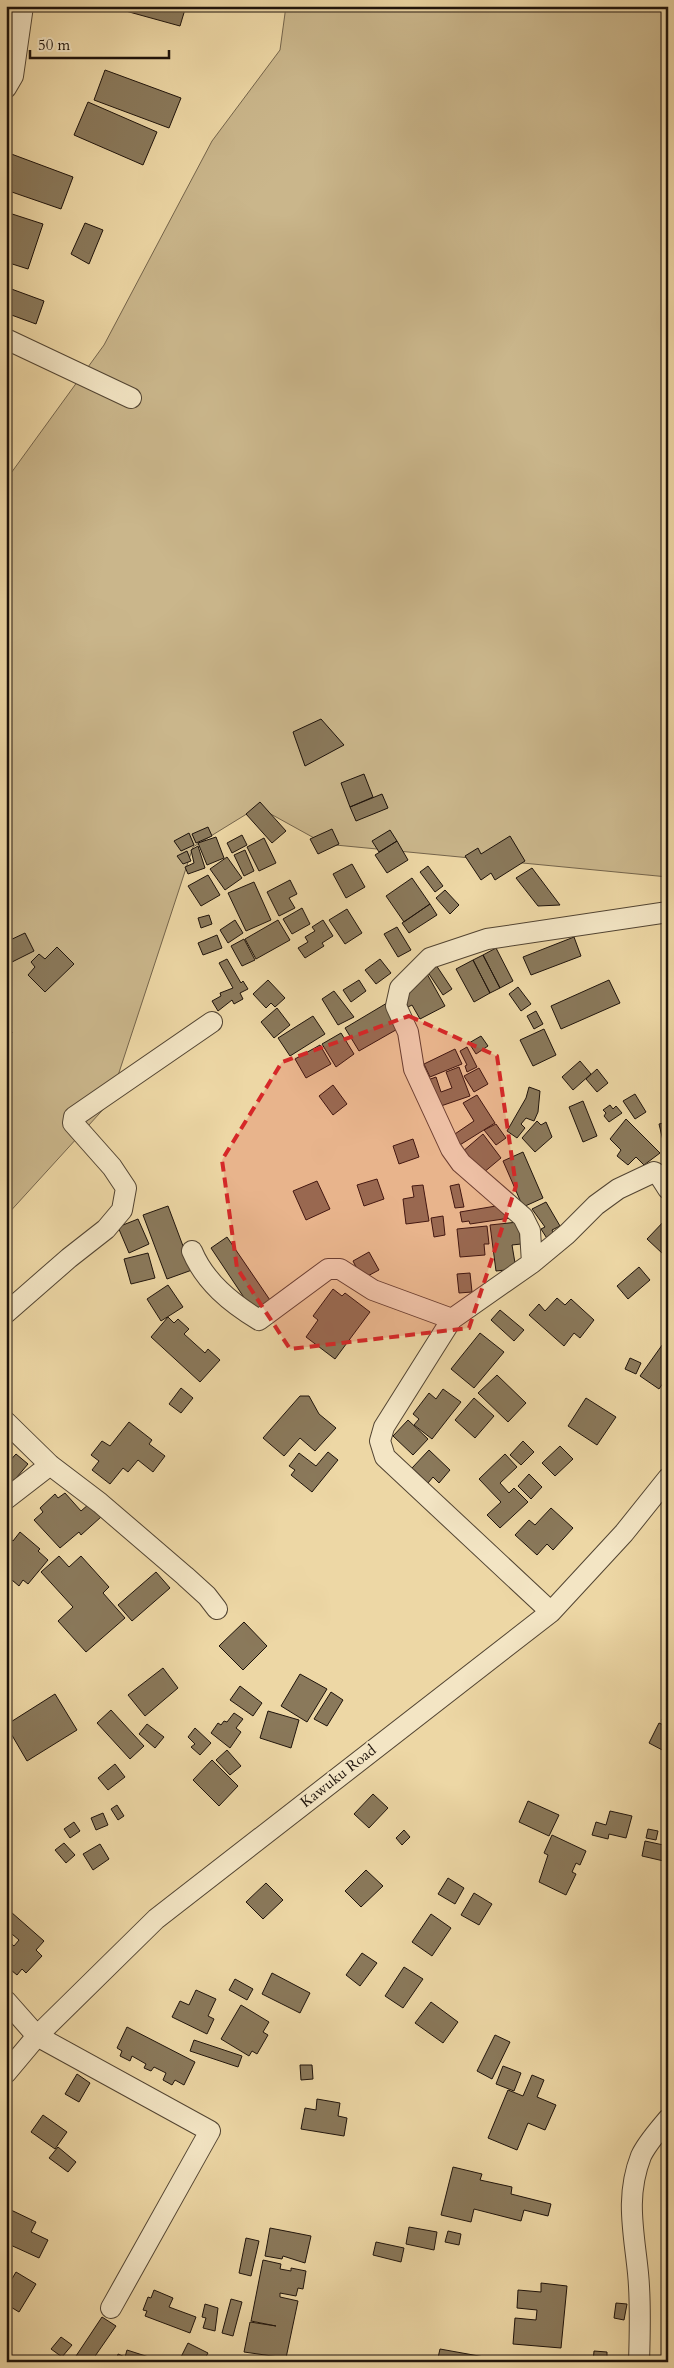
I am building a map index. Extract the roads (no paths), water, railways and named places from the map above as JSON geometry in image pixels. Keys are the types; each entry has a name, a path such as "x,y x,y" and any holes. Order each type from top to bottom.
{"street":[{"path":"6,88 13,76 23,6"},
{"path":"6,339 131,398"},
{"path":"532,1263 530,1231 523,1217 461,1163 451,1149 414,1069 408,1032 396,1006 396,998 404,982 430,958 458,948 487,939 668,912"},
{"path":"6,1313 69,1258 106,1229 124,1205 126,1188 112,1167 73,1123 74,1117 212,1022"},
{"path":"551,1612 385,1457 381,1447 384,1427 452,1319 532,1263 568,1234 596,1205 618,1189 654,1172 668,1189"},
{"path":"192,1251 199,1268 232,1303 259,1320 328,1269 340,1269 373,1290 452,1319"},
{"path":"6,1422 50,1465 128,1527 207,1596 217,1609"},
{"path":"6,1499 50,1465"},
{"name":"Kawuku Road","path":"6,2073 37,2036 156,1919 551,1612 624,1533 668,1478"},
{"path":"6,2001 37,2036 210,2131 111,2308"},
{"path":"639,2362 640,2315 632,2230 631,2189 642,2154 668,2119"}]}
